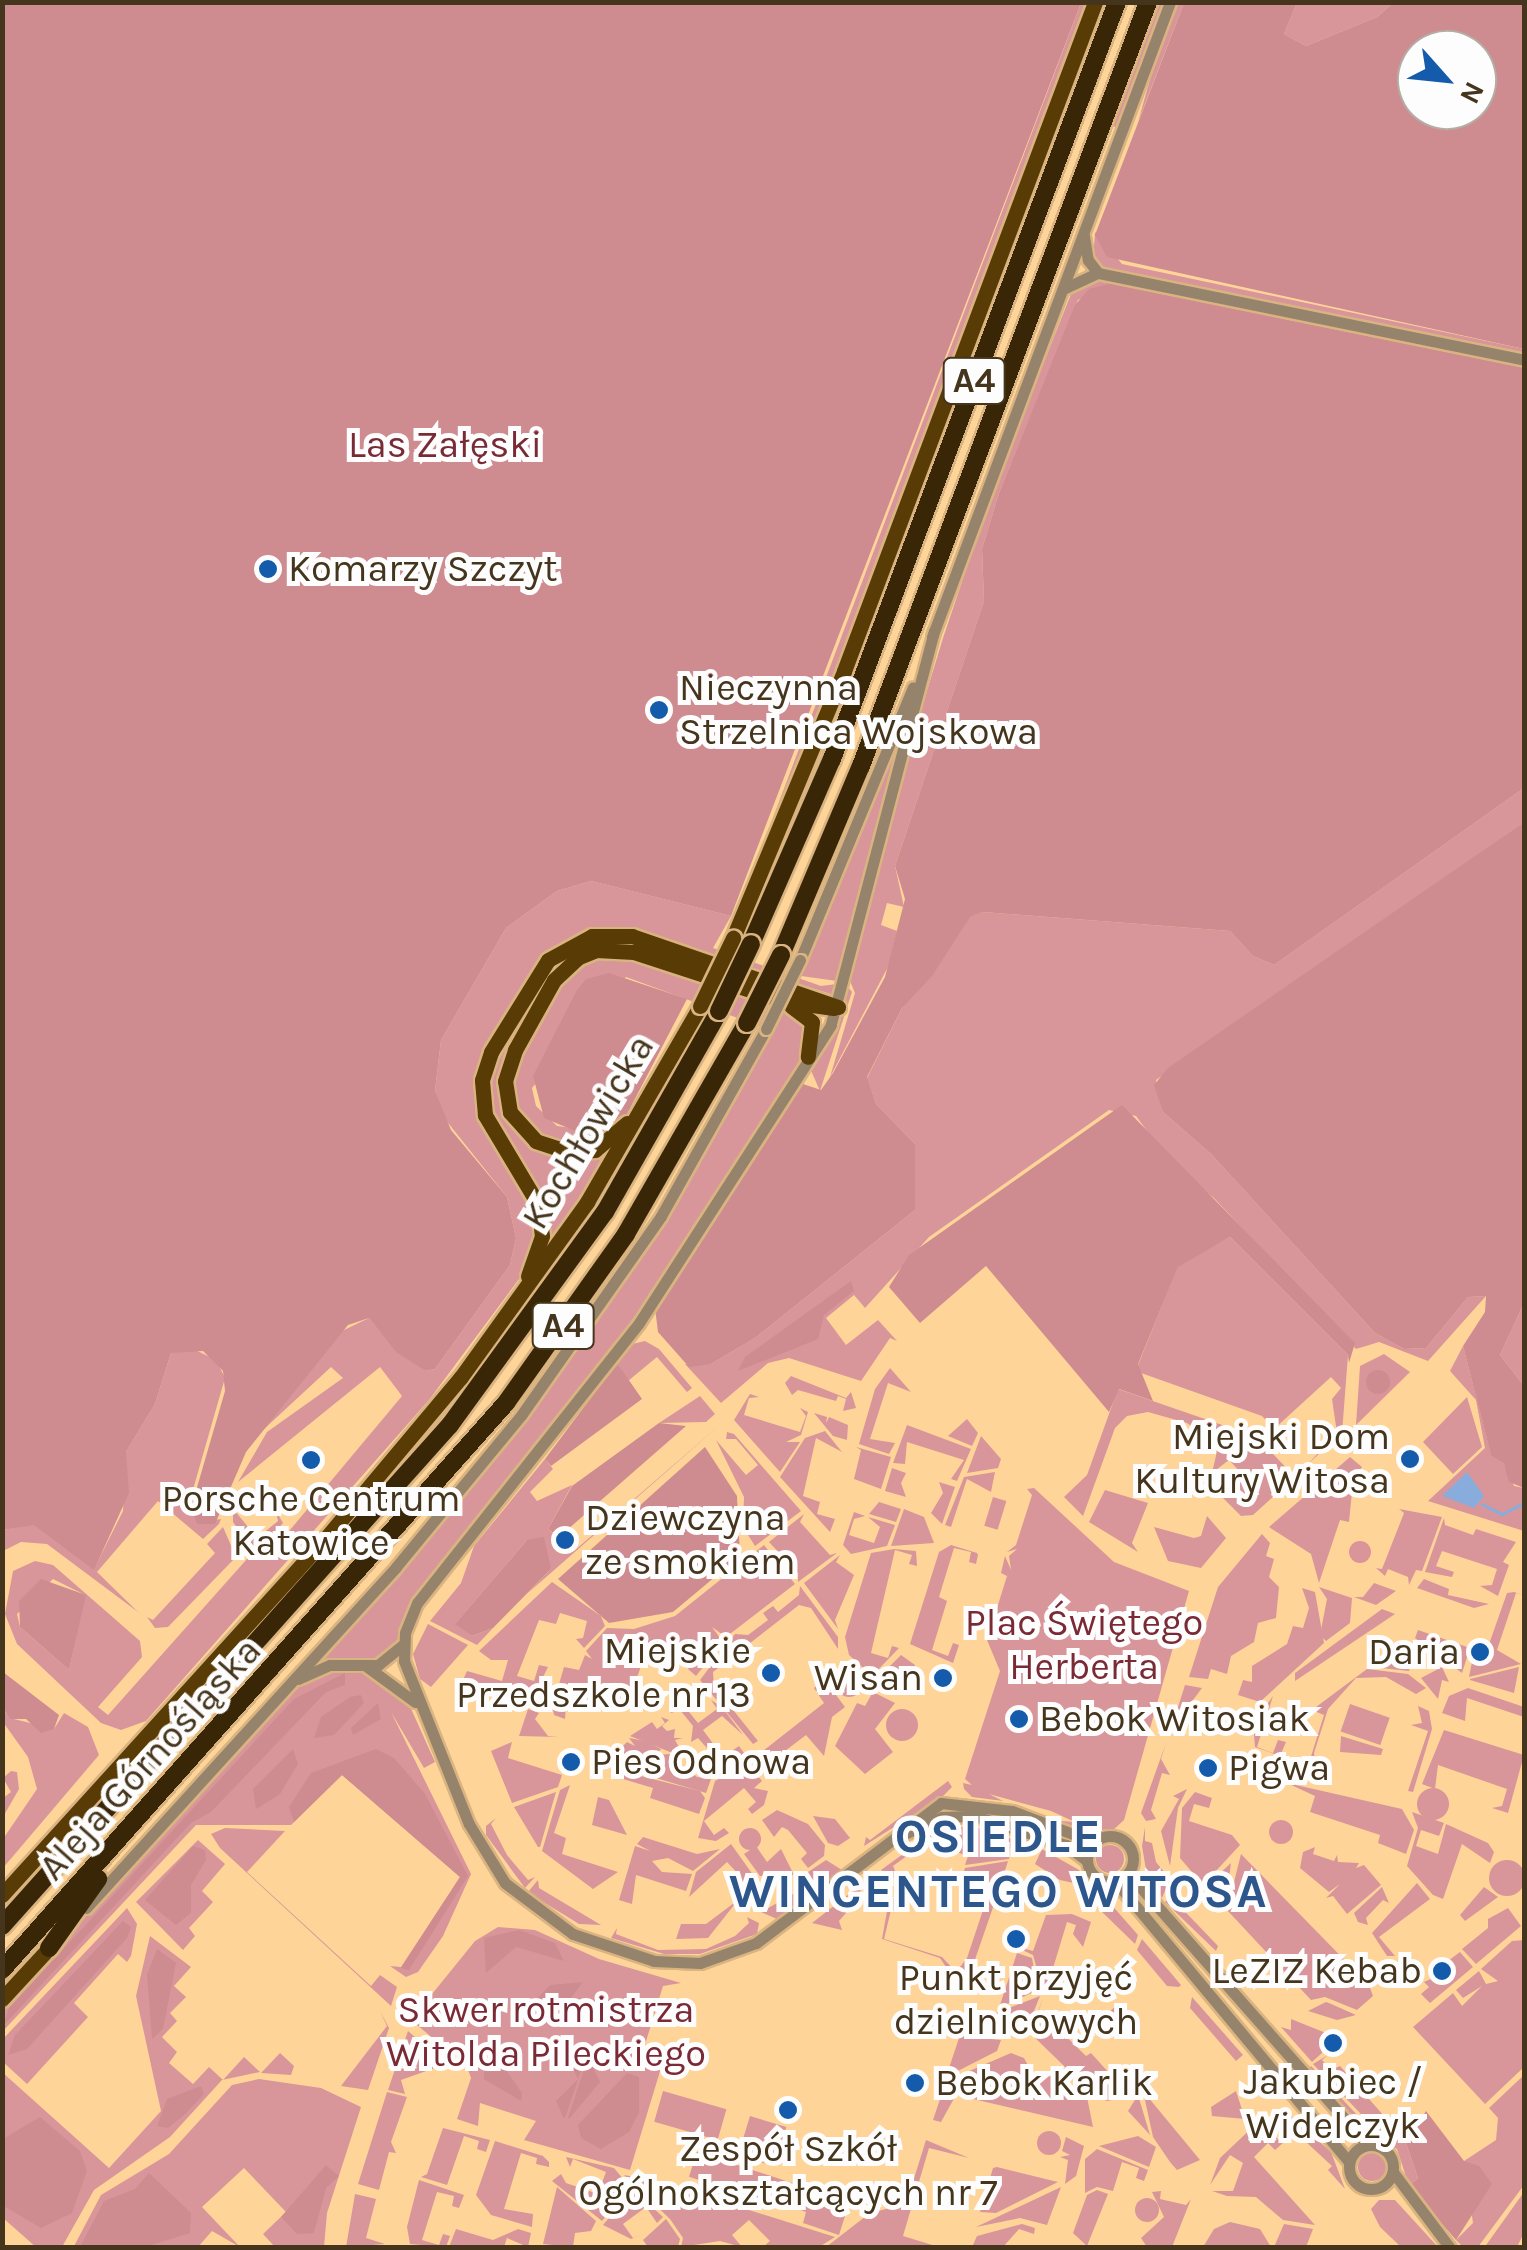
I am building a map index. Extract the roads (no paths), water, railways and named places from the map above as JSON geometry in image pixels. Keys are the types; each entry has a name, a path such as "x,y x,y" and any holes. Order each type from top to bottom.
{"highway":[{"name":"A4","path":"742,941 832,759 1116,2"},
{"name":"Aleja Górnośląska","path":"2,1970 306,1636 474,1443 571,1315 656,1186 781,955 861,766 1148,2"},
{"name":"Aleja Górnośląska","path":"2,1926 269,1632 450,1425 552,1288 638,1157 719,1011 742,941"},
{"path":"49,1948 128,1832"}],"main road":[{"name":"Kochłowicka","path":"2,1896 325,1540 508,1316 655,1090 700,1006 742,941 1095,2"},
{"path":"508,1316 538,1254 542,1221 532,1190 485,1114 482,1080 491,1052 548,960 592,936 632,936 838,1006"},
{"path":"655,1090 596,1150 554,1150 519,1126 507,1098 508,1066 566,966 596,950 634,952 784,1001 838,1006"},
{"path":"784,1001 812,1022 808,1057"},
{"path":"2,2000 49,1948"}],"street":[{"path":"49,1948 460,1490 594,1317 686,1176 800,960 934,631 1170,2"},
{"path":"1084,231 1088,260 1098,272"},
{"path":"1062,290 1098,272 1524,360"},
{"path":"290,1683 330,1665 386,1662 403,1645 418,1603 596,1383 808,1057 838,1006 934,631"},
{"path":"403,1645 419,1708 482,1851 519,1897 573,1934 654,1961 700,1963 756,1943 926,1809 953,1801 1012,1811 1094,1842 1123,1840 1132,1852 1128,1873 1115,1881"},
{"path":"365,1666 419,1708"},
{"path":"891,1840 942,1817 976,1816 1066,1844 1087,1860 1094,1874 1115,1881 1349,2162 1356,2184 1382,2186 1413,2205"},
{"path":"1087,1860 1094,1842"},
{"path":"1128,1873 1367,2144 1389,2152 1393,2172 1413,2205 1450,2248"},
{"path":"1349,2162 1367,2144"},
{"path":"1382,2186 1393,2172"}],"water":[{"path":"1467,1472 1484,1496 1474,1508 1442,1496"}],"waterway":[{"path":"1482,1504 1502,1514 1524,1503"}],"place":[{"name":"Komarzy Szczyt","path":"268,569"},
{"name":"Nieczynna Strzelnica Wojskowa","path":"659,710"},
{"name":"Miejski Dom Kultury Witosa","path":"1410,1459"},
{"name":"Porsche Centrum Katowice","path":"311,1460"},
{"name":"Dziewczyna ze smokiem","path":"565,1540"},
{"name":"Daria","path":"1480,1652"},
{"name":"Miejskie Przedszkole nr 13","path":"771,1673"},
{"name":"Wisan","path":"943,1678"},
{"name":"Bebok Witosiak","path":"1019,1719"},
{"name":"Pies Odnowa","path":"571,1762"},
{"name":"Pigwa","path":"1208,1768"},
{"name":"Punkt przyjęć dzielnicowych","path":"1016,1939"},
{"name":"LeZIZ Kebab","path":"1442,1971"},
{"name":"Jakubiec / Widelczyk","path":"1333,2043"},
{"name":"Bebok Karlik","path":"915,2083"},
{"name":"Zespół Szkół Ogólnokształcących nr 7","path":"788,2110"}],"district":[{"name":"OSIEDLE WINCENTEGO WITOSA","path":"999,1864"}],"park label":[{"name":"Las Załęski","path":"445,445"},
{"name":"Plac Świętego Herberta","path":"1084,1645"},
{"name":"Skwer rotmistrza Witolda Pileckiego","path":"546,2032"}]}
